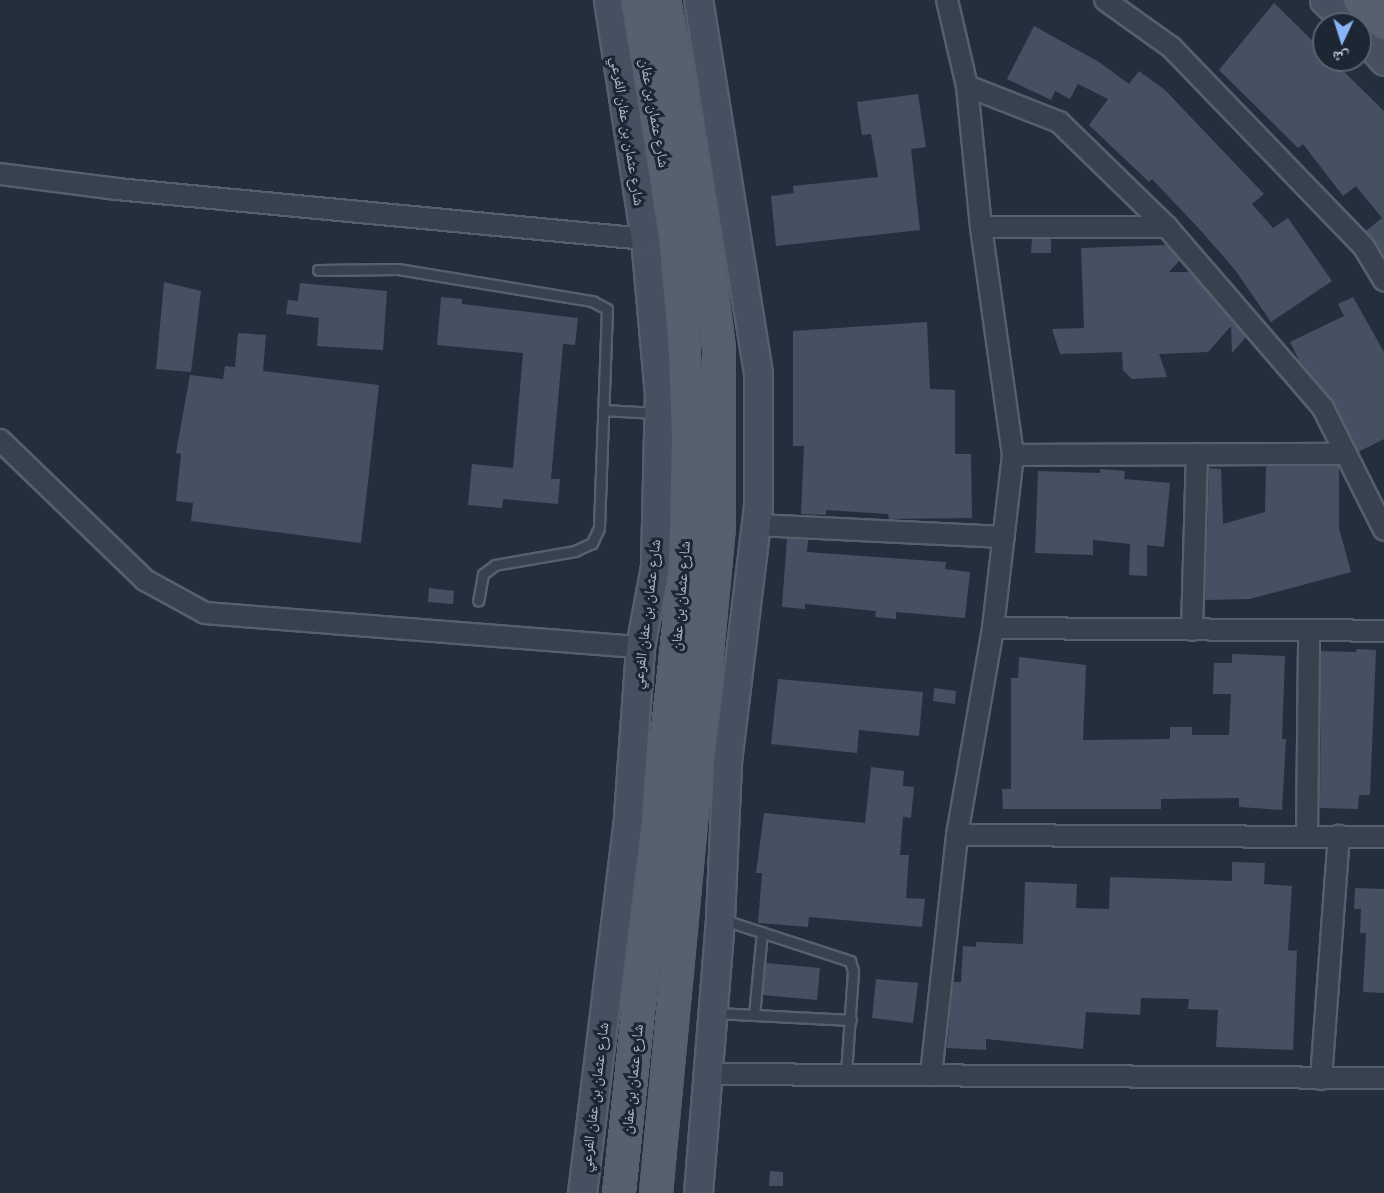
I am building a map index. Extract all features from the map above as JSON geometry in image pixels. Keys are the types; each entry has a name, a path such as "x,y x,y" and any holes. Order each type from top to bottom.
{"main road":[{"name":"شارع عثمان بن عفان الفرعي","path":"582,1193 628,816 640,647 655,566 659,413 645,238 608,0"},
{"name":"شارع عثمان بن عفان","path":"619,1193 633,1071 689,490 681,269 636,0"},
{"name":"شارع عثمان بن عفان","path":"656,1193 719,527 717,338 699,190 664,0"},
{"path":"698,0 758,373 757,525 727,762 710,1074 698,1193"},
{"path":"1324,0 1336,12"},
{"path":"1359,0 1384,24"},
{"path":"1372,48 1384,61"},
{"path":"610,1193 633,1071"}],"street":[{"path":"931,1075 957,835 993,628 1013,455 981,227 967,86 947,0"},
{"path":"1105,0 1171,47 1364,247 1384,280"},
{"path":"967,86 1059,122 1167,227 1323,408 1384,530"},
{"path":"0,174 176,195 645,238"},
{"path":"981,227 1167,227"},
{"path":"0,440 145,580 205,613 640,647"},
{"path":"1192,630 1197,454"},
{"path":"1013,455 1346,454"},
{"path":"757,525 1004,537"},
{"path":"993,628 1384,631"},
{"path":"1307,836 1309,631"},
{"path":"957,835 1384,837"},
{"path":"1321,1079 1339,836"},
{"path":"710,1074 846,1073 1384,1078"}],"lane":[{"path":"318,270 398,269 603,305 609,329 603,410 599,528 592,543 575,551 495,566 483,574 478,601"},
{"path":"603,410 659,413"},
{"path":"720,918 850,961 851,1020 846,1073"},
{"path":"754,1015 762,932"},
{"path":"713,1012 851,1020"}],"building":[{"path":"1274,3 1312,40 1312,72 1344,72 1384,111 1384,255 1366,231 1382,218 1356,186 1343,196 1303,144 1298,148 1219,70"},
{"path":"1034,26 1099,62 1129,84 1139,71 1165,90 1264,194 1252,204 1273,228 1288,218 1332,281 1271,322 1235,270 1203,233 1152,179 1149,182 1089,125 1108,99 1078,84 1070,99 1055,91 1051,100 1007,79"},
{"path":"918,94 926,147 911,149 920,230 776,246 771,196 794,193 793,186 878,177 871,134 862,135 857,102"},
{"path":"1032,239 1051,239 1051,253 1031,253"},
{"path":"1167,245 1180,260 1169,272 1190,272 1246,337 1232,353 1231,326 1208,352 1159,354 1167,377 1132,379 1123,370 1122,352 1060,354 1052,329 1084,328 1081,248"},
{"path":"164,282 201,291 191,372 156,369"},
{"path":"300,283 387,291 383,350 317,346 319,318 286,314 288,300 298,301"},
{"path":"441,297 462,299 462,304 578,318 575,345 563,344 551,479 560,479 558,504 503,499 502,508 468,505 472,464 513,468 523,353 437,345"},
{"path":"1353,297 1384,352 1384,439 1358,452 1334,402 1300,362 1290,342 1344,316 1338,304"},
{"path":"927,322 930,389 955,390 955,454 971,454 972,518 889,519 888,514 826,510 826,515 801,514 804,446 793,446 793,331"},
{"path":"238,333 266,335 263,371 379,385 361,543 191,521 193,503 176,501 181,454 176,453 190,375 223,379 225,366 235,367"},
{"path":"1266,466 1339,466 1339,528 1351,572 1250,599 1205,600 1209,468 1221,469 1223,524 1265,512"},
{"path":"1100,469 1125,471 1124,479 1170,483 1164,547 1147,545 1147,576 1129,575 1130,544 1093,540 1093,555 1035,553 1038,471 1100,473"},
{"path":"787,538 808,540 807,552 946,562 945,569 970,572 965,618 896,612 896,619 875,617 876,611 805,604 805,609 782,607"},
{"path":"429,588 454,591 453,604 428,602"},
{"path":"1357,649 1376,650 1370,795 1359,795 1358,809 1320,808 1321,651 1356,652"},
{"path":"1232,654 1285,656 1282,739 1286,739 1282,810 1239,807 1239,798 1161,799 1161,809 1003,809 1002,789 1011,789 1011,678 1018,678 1019,657 1086,665 1083,740 1170,739 1170,727 1192,727 1192,735 1229,735 1231,694 1213,694 1214,663 1232,663"},
{"path":"778,679 923,692 919,736 859,730 857,753 771,744"},
{"path":"934,688 956,691 955,704 933,701"},
{"path":"871,767 904,771 903,786 914,787 911,818 903,817 900,855 909,855 906,898 925,899 922,927 809,917 808,927 758,923 762,873 756,873 764,813 865,823"},
{"path":"1232,862 1265,863 1264,884 1292,886 1288,950 1297,951 1293,1050 1216,1047 1218,1010 1188,1009 1189,999 1141,998 1140,1015 1086,1012 1083,1049 986,1039 986,1050 947,1048 953,982 961,982 963,946 976,947 976,942 1023,944 1025,882 1077,884 1076,908 1109,909 1110,877 1232,881"},
{"path":"1355,888 1384,889 1384,993 1363,992 1366,933 1360,933 1361,909 1354,909"},
{"path":"766,963 820,968 817,1000 763,995"},
{"path":"876,979 918,983 913,1023 872,1018"},
{"path":"770,1171 783,1172 783,1186 769,1186"}]}
